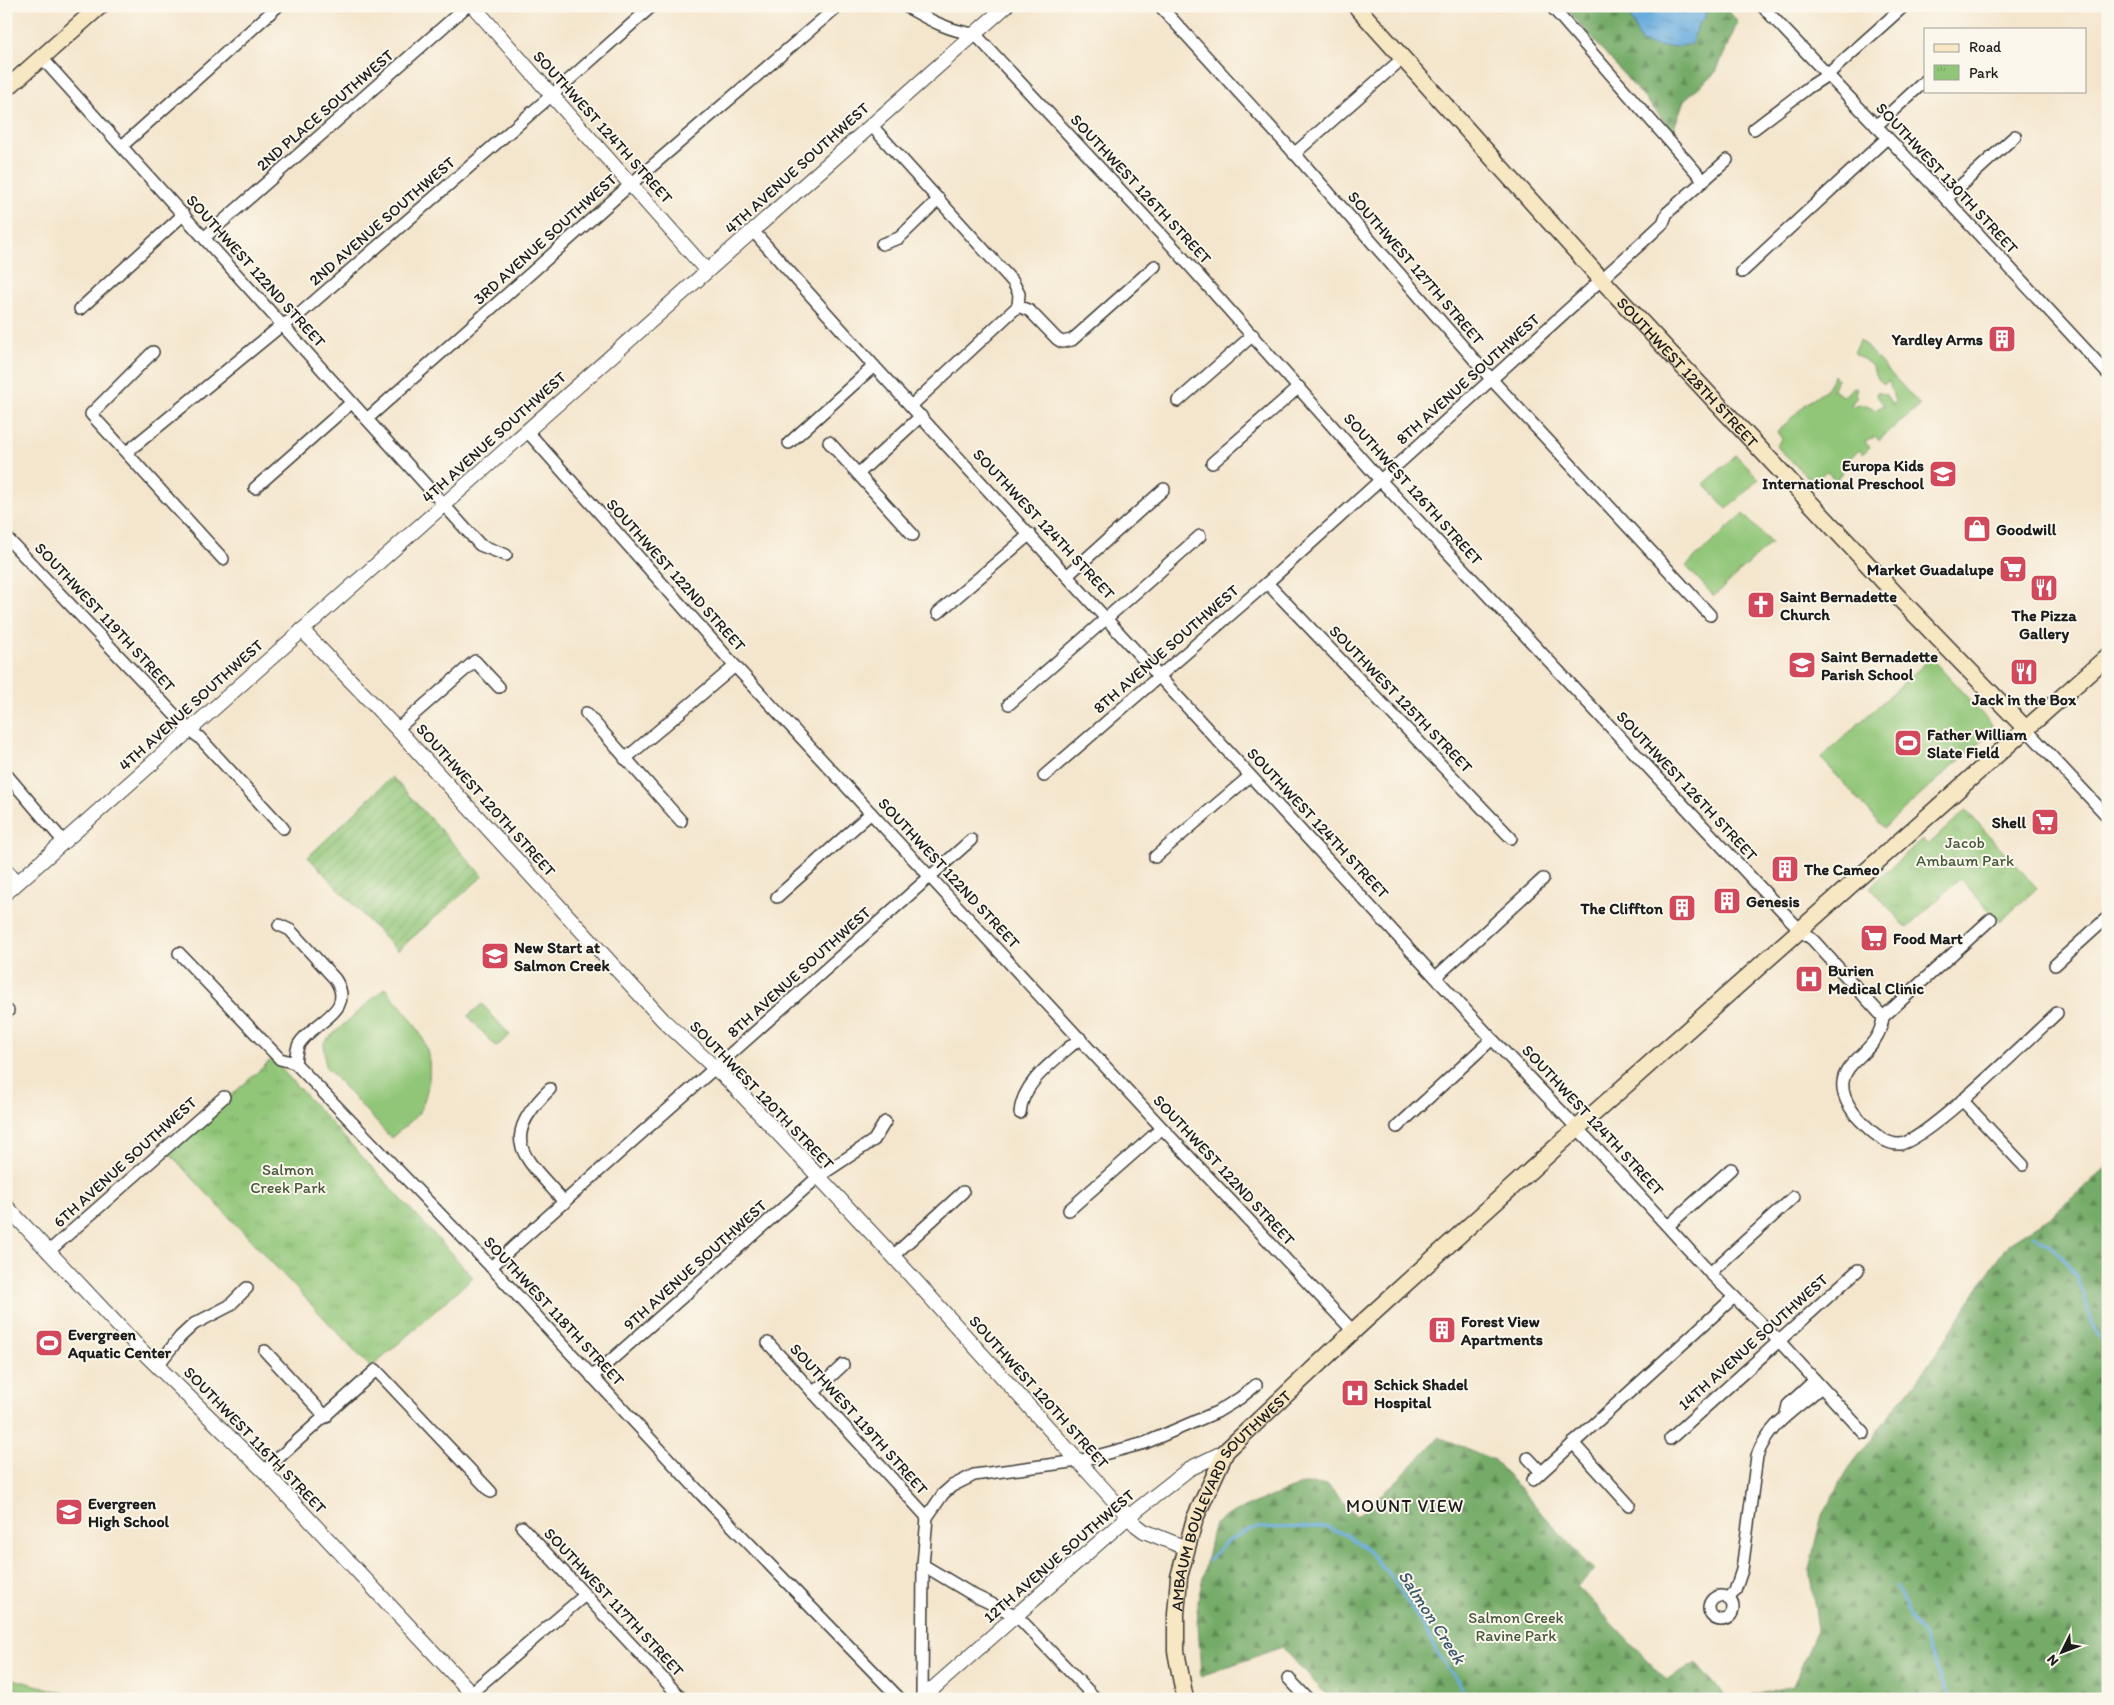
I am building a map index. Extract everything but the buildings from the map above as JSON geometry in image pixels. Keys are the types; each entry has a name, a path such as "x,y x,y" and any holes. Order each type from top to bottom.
{"main road":[{"path":"6,89 100,6"},
{"name":"SOUTHWEST 128TH STREET","path":"1356,6 1601,280 2026,730"},
{"name":"AMBAUM BOULEVARD SOUTHWEST","path":"1185,1699 1176,1651 1179,1577 1186,1548 1203,1498 1226,1451 1353,1331 1578,1128 2108,656"}],"street":[{"path":"122,146 278,6"},
{"name":"2ND PLACE SOUTHWEST","path":"205,237 467,6"},
{"name":"SOUTHWEST 124TH STREET","path":"473,6 707,271"},
{"name":"2ND AVENUE SOUTHWEST","path":"126,452 282,325 295,318 652,6"},
{"name":"3RD AVENUE SOUTHWEST","path":"367,419 631,184 838,6"},
{"path":"905,6 938,24 956,31 975,34"},
{"name":"4TH AVENUE SOUTHWEST","path":"6,893 1006,6"},
{"name":"SOUTHWEST 127TH STREET","path":"1160,6 1294,154 1492,380 1710,615"},
{"path":"1551,6 1704,181"},
{"name":"SOUTHWEST 130TH STREET","path":"1762,6 1826,76 1946,198 2108,374"},
{"path":"1754,129 1826,76 1904,6"},
{"name":"SOUTHWEST 126TH STREET","path":"975,34 1253,335 1381,480 1800,930 1813,940 1883,1016"},
{"name":"SOUTHWEST 122ND STREET","path":"42,58 480,545 506,555"},
{"path":"1294,154 1402,58"},
{"path":"1876,126 1924,82"},
{"path":"871,125 1013,282 1019,294 1018,306 911,406"},
{"path":"1946,198 2015,136"},
{"path":"1742,272 1888,138"},
{"name":"8TH AVENUE SOUTHWEST","path":"1044,776 1266,583 1492,380 1663,223 1667,214 1727,160"},
{"path":"882,244 899,238 939,199"},
{"path":"80,309 184,214"},
{"name":"SOUTHWEST 124TH STREET","path":"753,231 874,366 1068,575 1492,1039 1578,1128 1710,1273 1779,1341 1864,1432"},
{"path":"1018,306 1030,311 1057,340 1062,342 1072,340 1155,266"},
{"path":"1178,401 1253,335"},
{"path":"153,352 91,414 223,560"},
{"path":"789,443 874,366"},
{"path":"1212,463 1299,387"},
{"path":"255,488 351,403"},
{"path":"858,474 921,416"},
{"name":"SOUTHWEST 122ND STREET","path":"527,431 735,666 1162,1128 1353,1331"},
{"path":"829,442 913,535"},
{"path":"1068,575 1164,489"},
{"path":"938,613 1030,534"},
{"path":"1009,704 1108,619 1200,536"},
{"name":"SOUTHWEST 119TH STREET","path":"6,537 189,730 199,737 283,828"},
{"name":"SOUTHWEST 125TH STREET","path":"1266,583 1512,838"},
{"name":"SOUTHWEST 120TH STREET","path":"302,630 397,729 663,1020 716,1069 893,1256 1128,1517 1144,1531 1186,1548"},
{"path":"397,729 475,661 499,686"},
{"path":"625,759 735,666"},
{"path":"586,713 681,821"},
{"name":"SOUTHWEST 128TH STREET","path":"2026,730 2108,817"},
{"path":"6,774 64,842"},
{"path":"1155,857 1250,776"},
{"path":"777,897 871,813"},
{"name":"8TH AVENUE SOUTHWEST","path":"491,1267 716,1069 971,840"},
{"path":"6,869 19,882"},
{"path":"1436,977 1543,879"},
{"path":"2055,965 2108,917"},
{"path":"1991,919 1883,1016 1872,1046 1848,1069 1842,1082 1849,1106 1866,1126 1880,1138 1894,1144 1907,1142 1924,1133 2056,1014"},
{"path":"278,925 290,930 341,988 342,997 338,1008 299,1044 295,1064"},
{"name":"SOUTHWEST 118TH STREET","path":"179,954 280,1058 295,1064 491,1267 592,1377 900,1699"},
{"path":"1020,1113 1021,1105 1029,1088 1080,1038"},
{"path":"1397,1127 1492,1039"},
{"path":"550,1090 524,1119 520,1134 520,1146 526,1158 565,1203"},
{"name":"6TH AVENUE SOUTHWEST","path":"48,1252 224,1097"},
{"path":"1962,1100 2023,1165"},
{"name":"9TH AVENUE SOUTHWEST","path":"592,1377 818,1177 874,1140 885,1122"},
{"path":"1069,1210 1162,1128"},
{"path":"1668,1226 1731,1169"},
{"path":"893,1256 963,1192"},
{"path":"1710,1273 1794,1197"},
{"name":"SOUTHWEST 116TH STREET","path":"6,1206 158,1365 264,1471 471,1697"},
{"name":"14TH AVENUE SOUTHWEST","path":"1670,1439 1858,1270"},
{"path":"158,1365 180,1337 194,1324 229,1306 247,1288"},
{"path":"1528,1458 1537,1476 1734,1297"},
{"name":"SOUTHWEST 119TH STREET","path":"768,1343 927,1517"},
{"path":"265,1351 326,1417"},
{"path":"813,1394 843,1365"},
{"path":"264,1471 376,1370 491,1492"},
{"path":"1728,1599 1735,1591 1742,1570 1757,1456 1764,1438 1786,1414 1788,1405 1818,1383"},
{"path":"922,1698 923,1565 927,1517 943,1494 952,1486 974,1475 1078,1461 1121,1450 1172,1432 1217,1412 1240,1398 1256,1385"},
{"path":"1573,1443 1629,1505"},
{"name":"12TH AVENUE SOUTHWEST","path":"922,1698 1128,1517 1189,1469 1226,1451"},
{"name":"SOUTHWEST 117TH STREET","path":"522,1527 682,1699"},
{"path":"923,1565 975,1596 1017,1616 1096,1699"},
{"path":"471,1697 584,1595"},
{"path":"1288,1678 1308,1699"}],"green space":[{"path":"1564,6 1625,6 1641,42 1695,33 1707,6 1724,6 1738,22 1716,72 1684,100 1673,131"},
{"path":"1860,340 1920,405 1879,440 1875,437 1865,442 1870,447 1863,454 1860,450 1843,463 1846,467 1836,480 1826,471 1814,483 1776,446 1782,439 1777,432 1806,404 1826,390 1834,375 1837,378 1833,389 1843,397 1854,387 1857,389 1855,393 1857,396 1851,405 1853,407 1865,405 1875,410 1884,405 1876,395 1877,392 1886,395 1892,404 1895,402 1889,381 1884,384 1878,379 1871,365 1853,352"},
{"path":"1736,455 1759,479 1727,509 1704,484"},
{"path":"1743,514 1771,543 1714,596 1686,566"},
{"name":"Father William Slate Field","path":"1931,658 1995,728 1884,828 1821,758"},
{"path":"392,777 483,876 397,951 308,857"},
{"name":"Jacob Ambaum Park","path":"1966,810 2037,888 2000,922 1960,879 1907,928 1870,887 1922,839 1928,845"},
{"path":"385,988 413,1022 426,1046 429,1059 427,1090 422,1107 411,1121 391,1138 325,1066 324,1042"},
{"path":"482,1004 510,1035 496,1047 468,1016"},
{"name":"Salmon Creek Park","path":"272,1059 473,1277 371,1368 168,1152"},
{"path":"2108,1166 2108,1699 1738,1699 1793,1686 1818,1628 1809,1569 1822,1515 1849,1468 1937,1353 2009,1243 2054,1214"},
{"name":"Salmon Creek Ravine Park","path":"1439,1437 1494,1460 1594,1571 1577,1586 1667,1681 1696,1663 1728,1699 1330,1699 1282,1647 1201,1676 1197,1605 1214,1525 1235,1511 1304,1484 1328,1485 1356,1517 1402,1476"},
{"path":"6,1677 85,1699 52,1699 6,1686"}],"water":[{"path":"1625,6 1707,6 1705,18 1698,25 1691,44 1666,47 1641,42"}],"waterway":[{"path":"2033,1235 2050,1245 2077,1275 2096,1334 2108,1347"},
{"name":"Salmon Creek","path":"1208,1561 1225,1543 1255,1528 1327,1527 1351,1537 1368,1551 1391,1577 1424,1627 1436,1651 1470,1699"},
{"path":"1896,1586 1911,1619 1922,1633 1949,1699"}],"place":[{"name":"Yardley Arms","path":"2002,339"},
{"name":"Europa Kids International Preschool","path":"1943,474"},
{"name":"Goodwill","path":"1977,529"},
{"name":"Market Guadalupe","path":"2013,569"},
{"name":"The Pizza Gallery","path":"2044,588"},
{"name":"Saint Bernadette Church","path":"1761,605"},
{"name":"Saint Bernadette Parish School","path":"1802,665"},
{"name":"Jack in the Box","path":"2024,672"},
{"name":"Father William Slate Field","path":"1908,743"},
{"name":"Shell","path":"2045,822"},
{"name":"The Cameo","path":"1785,869"},
{"name":"Genesis","path":"1727,901"},
{"name":"The Cliffton","path":"1682,908"},
{"name":"Food Mart","path":"1874,938"},
{"name":"New Start at Salmon Creek","path":"495,956"},
{"name":"Burien Medical Clinic","path":"1809,979"},
{"name":"Forest View Apartments","path":"1442,1330"},
{"name":"Evergreen Aquatic Center","path":"49,1343"},
{"name":"Schick Shadel Hospital","path":"1355,1393"},
{"name":"Evergreen High School","path":"69,1512"}],"district":[{"name":"MOUNT VIEW","path":"1405,1506"}]}
